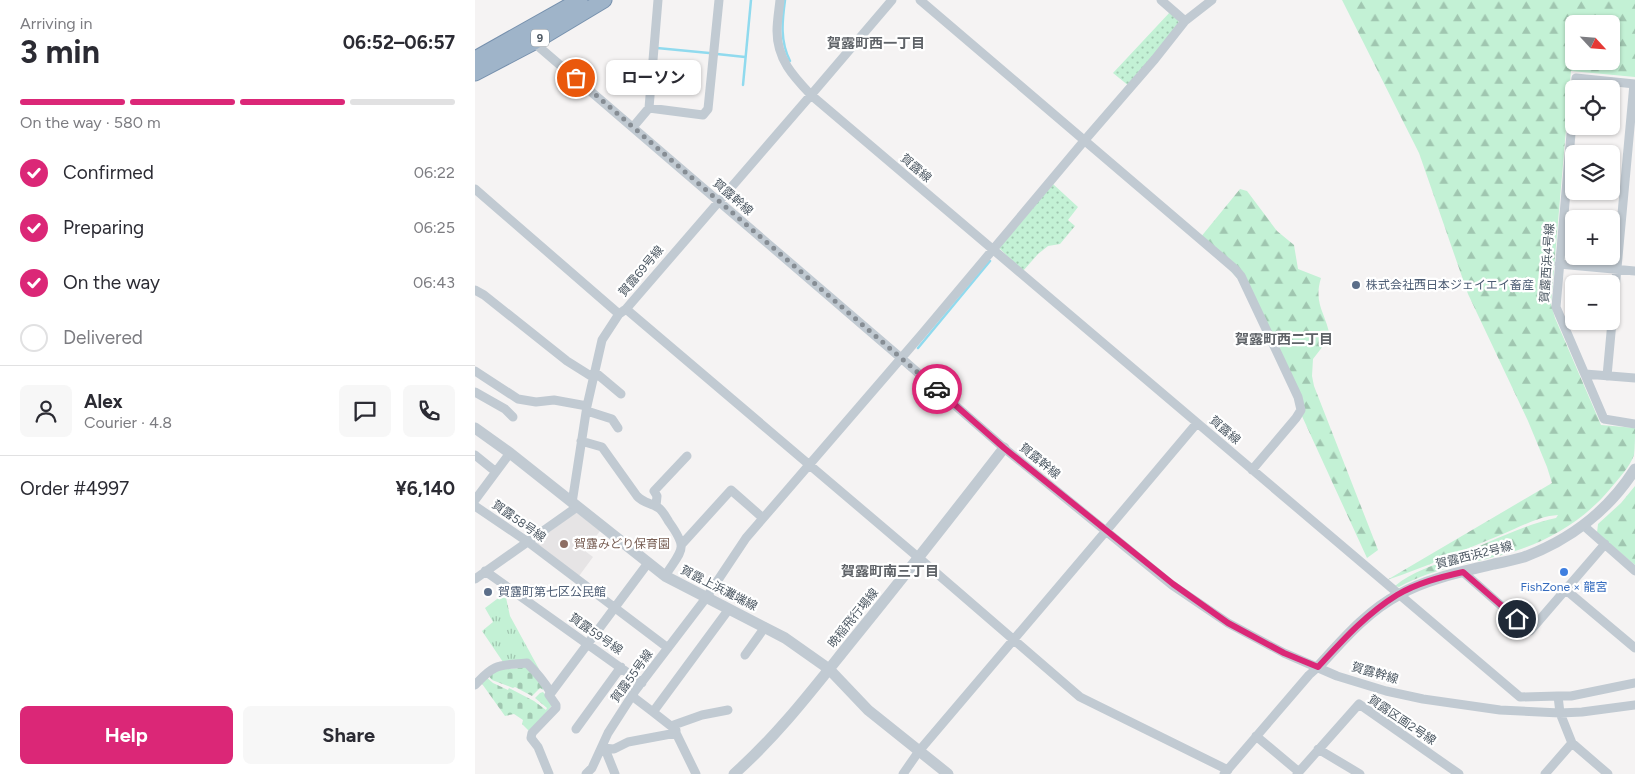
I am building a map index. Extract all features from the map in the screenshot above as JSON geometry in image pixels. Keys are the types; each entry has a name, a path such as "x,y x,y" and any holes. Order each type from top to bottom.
{"highway":[{"name":"9","path":"475,73 581,0"},
{"name":"9","path":"475,59 528,37 604,0"}],"street":[{"path":"633,127 649,108 659,0"},
{"path":"649,108 703,115 708,109 719,0"},
{"name":"賀露線","path":"780,0 777,31 783,62 791,74 811,95 1520,697 1571,696 1635,683"},
{"name":"賀露69号線","path":"574,505 581,441 602,340 622,312 892,0"},
{"path":"920,0 1241,276 1298,397 1301,410 1252,470"},
{"path":"1161,0 1185,21"},
{"name":"賀露55号線","path":"591,772 608,733 642,683 707,598 738,549 1155,59 1185,21 1212,0"},
{"name":"賀露幹線","path":"528,37 1004,448 1173,584 1228,623 1284,653 1337,676 1423,699 1501,710 1560,713 1635,705"},
{"path":"1576,80 1576,78 1596,80"},
{"path":"1607,376 1635,84 1620,82"},
{"name":"賀露西浜4号線","path":"1571,135 1555,307 1604,419 1635,424"},
{"path":"475,190 809,465 1089,702 1226,772 1318,667"},
{"path":"1559,264 1635,271"},
{"path":"475,290 484,295 567,361 595,375 621,394"},
{"path":"1585,374 1635,378"},
{"path":"476,375 518,400 536,402 554,400 587,408 612,419 617,428"},
{"path":"475,392 505,409 513,417"},
{"path":"903,774 919,751 1197,423"},
{"name":"賀露上浜灘端線","path":"475,428 510,453 665,576 785,638 829,669 868,710 948,774"},
{"path":"581,441 602,447 640,499 659,507 679,535 682,544"},
{"name":"晩稲飛行場線","path":"734,774 777,733 919,558 1004,448"},
{"path":"475,500 510,453"},
{"path":"475,455 496,472"},
{"path":"656,506 657,496 654,491 687,456"},
{"name":"賀露西浜2号線","path":"1318,667 1351,632 1398,594 1439,578 1523,557 1551,545 1584,526 1626,483 1635,469"},
{"path":"665,576 680,553 682,544 731,490 763,518"},
{"path":"475,579 528,542 574,505"},
{"name":"賀露58号線","path":"475,506 528,542 668,648"},
{"path":"1584,526 1635,571"},
{"path":"1463,572 1530,631 1605,544"},
{"path":"551,693 648,563"},
{"name":"賀露59号線","path":"485,571 642,683"},
{"path":"1566,590 1635,648"},
{"path":"653,712 729,609"},
{"path":"745,655 765,627"},
{"path":"475,685 482,676 498,665 527,663 547,686 551,693 549,695 556,705 532,733 531,738 538,746 549,774"},
{"path":"576,729 621,667"},
{"path":"633,696 673,730 696,774"},
{"path":"1558,696 1560,713 1572,742 1608,774"},
{"name":"賀露区画2号線","path":"1298,773 1359,704 1459,774"},
{"path":"602,748 614,749 628,742 673,730 702,715 727,710"},
{"path":"1256,736 1298,773"},
{"path":"1545,774 1572,742"},
{"path":"602,748 607,754 615,774"},
{"path":"1318,749 1360,774"}],"shaded area":[{"name":"賀露みどり保育園","path":"576,512 600,531 585,551 593,557 579,576 536,542"}],"green space":[{"path":"1342,0 1635,0 1635,77 1571,71 1570,80 1565,80 1566,135 1551,304 1555,318 1601,425 1635,428 1634,455 1630,464 1601,500 1567,527 1555,534 1515,551 1428,574 1399,587 1395,586 1423,569 1518,530 1556,518 1558,515 1530,522 1416,570 1387,580 1552,483 1528,421 1468,294 1419,153"},
{"path":"1171,11 1179,20 1178,25 1129,86 1113,73"},
{"path":"1053,184 1078,207 1068,220 1075,226 1060,244 1048,246 1023,271 999,248"},
{"path":"1240,189 1247,191 1277,231 1294,245 1298,269 1321,278 1318,295 1319,302 1330,337 1313,359 1312,376 1314,386 1378,550 1367,558 1301,414 1249,291 1200,238"},
{"path":"1635,486 1635,565 1597,533 1598,524 1621,503"},
{"path":"505,593 510,616 539,669 503,662 482,631 493,622 485,608"},
{"path":"526,666 544,687 543,690 540,688 532,696 515,687 513,688 492,680 487,674 496,670"},
{"path":"485,676 493,683 508,690 509,688 534,701 546,710 547,708 535,698 540,693 543,692 553,704 530,732 522,724 523,720 514,714 505,716 480,681"}],"waterway":[{"path":"743,85 751,0"},
{"path":"785,0 783,39 790,61"},
{"path":"657,48 709,53"},
{"path":"717,54 745,57"},
{"path":"918,348 990,261"}],"way so far":[{"path":"576,78 937,389"}],"place":[{"name":"ローソン","path":"576,78"},
{"name":"株式会社西日本ジェイエイ畜産","path":"1356,285"},
{"name":"賀露みどり保育園","path":"564,544"},
{"name":"FishZone × 龍宮","path":"1564,572"},
{"name":"賀露町第七区公民館","path":"488,592"}],"district":[{"name":"賀露町西一丁目","path":"876,43"},
{"name":"賀露町西二丁目","path":"1284,339"},
{"name":"賀露町南三丁目","path":"890,571"}],"route":[{"path":"937,389 1004,448 1201,605 1228,623 1284,653 1318,667 1351,632 1398,594 1439,578 1463,572 1517,619"}]}
